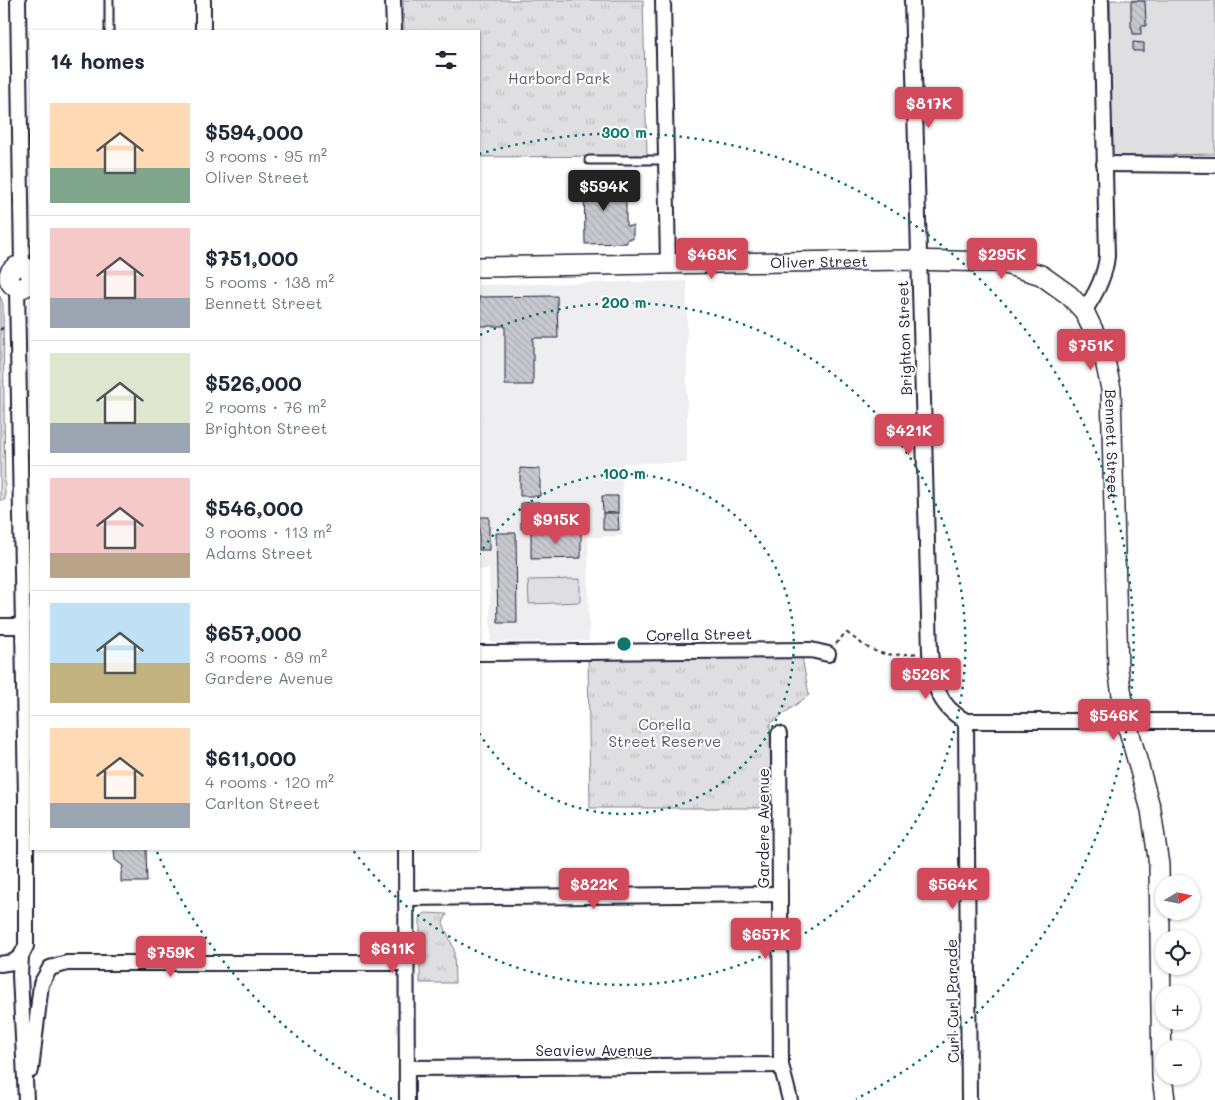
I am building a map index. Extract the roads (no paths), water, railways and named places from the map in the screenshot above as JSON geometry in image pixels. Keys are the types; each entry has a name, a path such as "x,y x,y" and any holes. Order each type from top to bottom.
{"main road":[{"name":"Oliver Street","path":"480,268 918,259 998,262 1027,269 1055,284 1084,311"},
{"name":"Bennett Street","path":"1084,311 1103,350 1111,389 1118,670 1126,720 1152,810 1156,834 1159,865 1162,1077 1165,1100"}],"street":[{"path":"18,0 18,277 23,626 29,798 26,946 21,956 20,975 26,1100"},
{"path":"203,0 203,30"},
{"path":"393,0 394,30"},
{"path":"663,0 668,264"},
{"name":"Brighton Street","path":"912,0 930,652 933,680 946,707 952,714 966,721"},
{"path":"1084,311 1094,296 1105,271 1107,256 1101,0"},
{"path":"1104,164 1215,164"},
{"path":"0,626 23,626"},
{"name":"Corella Street","path":"480,653 811,650 828,654"},
{"path":"966,721 1215,721"},
{"name":"Curl Curl Parade","path":"966,721 969,1100"},
{"name":"Gardere Avenue","path":"779,734 781,1065 790,1100"},
{"path":"406,850 408,898 407,1100"},
{"path":"408,898 780,894"},
{"path":"0,964 13,962 21,956"},
{"path":"26,1100 41,984 50,968 67,963 407,963"},
{"name":"Seaview Avenue","path":"408,1068 781,1065"}],"lane":[{"path":"108,0 109,30"},
{"path":"588,160 667,160"}],"park label":[{"name":"Harbord Park","path":"559,78"},
{"name":"Corella Street Reserve","path":"665,732"}]}
